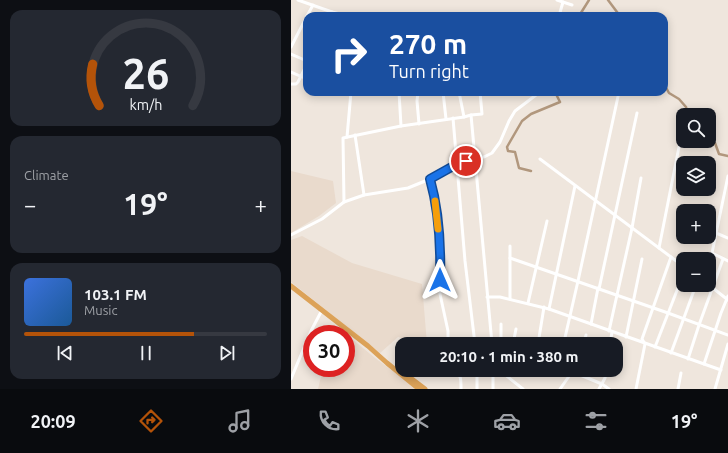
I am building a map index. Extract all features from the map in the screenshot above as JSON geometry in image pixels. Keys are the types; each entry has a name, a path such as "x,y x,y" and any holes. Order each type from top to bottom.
{"highway":[{"path":"291,286 419,389"},
{"path":"381,357 389,361 425,389"}],"street":[{"path":"298,0 327,12"},
{"path":"557,0 572,5"},
{"path":"560,12 563,2"},
{"path":"309,12 313,5"},
{"path":"291,47 303,24"},
{"path":"291,54 303,60"},
{"path":"291,84 296,84 303,71"},
{"path":"291,72 301,76"},
{"path":"347,137 351,96"},
{"path":"399,96 401,126"},
{"path":"418,96 419,124"},
{"path":"443,96 446,119"},
{"path":"460,96 464,117"},
{"path":"344,202 342,139 344,137 401,126 482,114 480,96"},
{"path":"291,235 322,219 344,202 364,195 408,188 430,179 457,164 493,154 515,111 535,96"},
{"path":"565,337 618,96"},
{"path":"591,324 637,113"},
{"path":"471,115 491,337"},
{"path":"453,118 465,261 474,337"},
{"path":"355,135 364,195"},
{"path":"659,248 679,148"},
{"path":"540,159 676,261"},
{"path":"728,176 716,233 728,238"},
{"path":"610,337 641,178"},
{"path":"430,179 437,214 441,266 439,294 447,337"},
{"path":"549,309 575,185"},
{"path":"528,303 547,221"},
{"path":"714,244 712,253 728,261"},
{"path":"510,246 510,299"},
{"path":"636,389 645,344 642,339 671,257"},
{"path":"510,258 728,335"},
{"path":"626,337 643,259"},
{"path":"716,277 723,259"},
{"path":"704,364 715,330 728,298 716,290"},
{"path":"655,347 676,292"},
{"path":"671,353 693,292"},
{"path":"688,359 711,292"},
{"path":"487,297 500,297 544,307 721,370"},
{"path":"539,337 544,307"},
{"path":"291,379 321,310"},
{"path":"501,324 501,337"},
{"path":"514,337 516,329"},
{"path":"715,389 728,344"},
{"path":"723,361 728,363"},
{"path":"678,389 681,373"},
{"path":"460,377 461,389"},
{"path":"477,377 477,389"},
{"path":"493,377 493,389"},
{"path":"508,377 523,389"},
{"path":"560,389 569,377"},
{"path":"587,377 609,389"},
{"path":"599,389 604,377"}],"shaded area":[{"path":"291,171 333,181 336,203 319,216 291,233"},
{"path":"302,236 352,263 422,284 426,337 395,337 395,340 380,353 355,333 355,325 345,325 291,282 291,240"},
{"path":"355,341 395,373 395,377 401,377 417,389 318,389 321,377 355,377"}],"waterway":[{"path":"582,12 589,0"},
{"path":"608,0 617,12"},
{"path":"668,91 679,99 686,108"},
{"path":"531,171 519,168 515,152 508,151 507,147 522,121 531,114 560,102 557,96"},
{"path":"716,146 719,154 728,156"}],"slow traffic":[{"path":"435,201 438,229"}],"route":[{"path":"440,280 441,266 437,214 430,179 457,164 466,161"}]}
